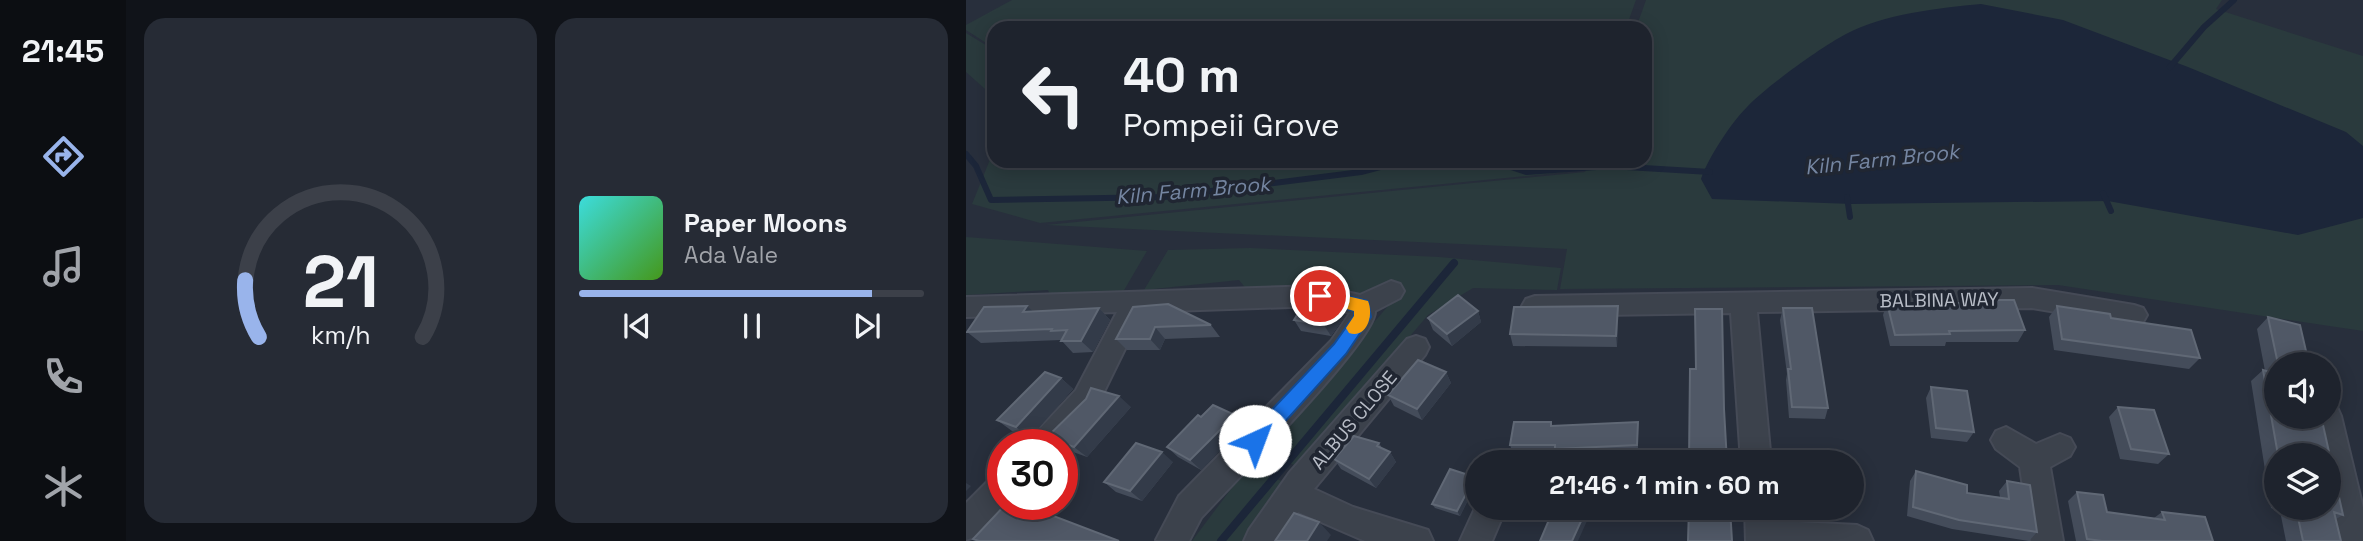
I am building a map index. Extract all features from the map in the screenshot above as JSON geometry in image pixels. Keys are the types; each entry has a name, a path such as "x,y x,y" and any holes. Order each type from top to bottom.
{"street":[{"path":"966,307 1134,304 1320,296 1362,306 1391,291"},
{"name":"BALBINA WAY","path":"1535,306 2032,298 2134,315"},
{"path":"1743,302 1755,450"},
{"path":"1058,429 1086,399 1134,304"},
{"path":"1171,540 1190,508 1340,349 1363,317 1362,306"},
{"name":"ALBUS CLOSE","path":"1260,541 1292,494 1416,347"},
{"path":"2330,429 2354,541"},
{"path":"2006,440 2047,453 2047,541"},
{"path":"1292,494 1350,521 1417,541"},
{"path":"966,525 987,503"},
{"path":"1476,541 1486,520"},
{"path":"1762,528 1857,541"}],"shaded area":[{"path":"1012,0 1636,0 1628,21 987,21 987,44 966,30 966,25"},
{"path":"1646,0 2222,0 2216,9 2363,56 2363,331 2058,285 1560,289 1567,249 1046,225 1585,172 1587,168 1652,168 1652,21 1638,21"},
{"path":"966,33 987,46 987,91 966,72"},
{"path":"987,167 1578,168 1577,171 1040,223 972,204"},
{"path":"966,237 1147,251 1123,292 1051,297 1048,290 966,295"},
{"path":"1250,248 1439,257 1561,268 1557,290 1473,288 1428,315 1299,467 1262,452 1401,291 1395,281 1361,295 1333,283 1248,291 1239,280 1144,290 1168,250"},
{"path":"1246,469 1285,482 1244,541 1192,541"}],"water":[{"path":"1981,4 2063,20 2188,67 2346,132 2363,146 2363,218 2298,235 2108,201 1852,204 1712,199 1701,179 1721,141 1747,107 1794,68 1846,34 1877,21 1930,10"}],"building":[{"path":"1458,295 1478,311 1447,334 1428,318"},
{"path":"1308,297 1339,303 1324,325 1294,320"},
{"path":"1970,300 2014,300 2025,330 1895,335 1887,303 1971,303"},
{"path":"1168,304 1211,325 1155,327 1150,339 1116,339 1133,307"},
{"path":"1027,306 1023,312 1099,308 1081,341 1061,341 1067,330 967,332 984,307"},
{"path":"1618,306 1616,336 1510,334 1514,307"},
{"path":"2057,306 2110,314 2111,318 2191,330 2200,358 2062,339"},
{"path":"1783,308 1812,308 1828,408 1792,407 1788,369 1791,369"},
{"path":"1695,309 1722,309 1726,450 1689,450 1690,369 1696,369"},
{"path":"2268,317 2300,325 2306,352 2275,352"},
{"path":"1418,360 1446,372 1417,409 1388,395"},
{"path":"1045,372 1061,378 1016,427 997,420"},
{"path":"1931,387 1967,391 1974,432 1936,428"},
{"path":"1091,388 1119,396 1078,442 1078,429 1055,429 1086,399"},
{"path":"1213,405 1235,415 1190,460 1167,447 1198,415 1201,417"},
{"path":"2118,407 2154,410 2169,454 2131,449"},
{"path":"1514,422 1551,422 1551,426 1638,422 1637,445 1555,449 1555,445 1510,445"},
{"path":"2273,429 2324,429 2327,443 2276,443"},
{"path":"1354,436 1379,443 1377,446 1390,452 1369,479 1334,459"},
{"path":"1136,443 1162,452 1130,491 1104,482"},
{"path":"1450,469 1465,474 1465,496 1457,511 1432,504"},
{"path":"1916,471 1967,485 1967,493 2009,499 2007,481 2030,485 2037,532 1959,520 1913,507"},
{"path":"2077,492 2103,495 2107,512 2165,520 2162,512 2205,517 2213,541 2087,539"},
{"path":"1294,513 1319,522 1307,541 1275,541"},
{"path":"991,520 1064,520 1119,541 979,541 973,539"},
{"path":"1549,520 1582,520 1572,541 1540,541"},
{"path":"1689,520 1731,520 1732,541 1688,541"},
{"path":"2299,520 2336,520 2341,541 2303,541"}],"waterway":[{"name":"Kiln Farm Brook","path":"2170,67 2204,27 2234,0"},
{"name":"Kiln Farm Brook","path":"966,154 976,166 991,200 1164,197 1376,168"},
{"name":"Kiln Farm Brook","path":"1514,168 1526,172 1582,168"},
{"name":"Kiln Farm Brook","path":"1643,168 1710,172"},
{"path":"2103,193 2111,211"},
{"path":"1847,197 1850,217"},
{"path":"1221,541 1454,263"}],"slow traffic":[{"path":"1343,302 1362,306 1363,317 1355,328"}],"route":[{"path":"1255,441 1340,349 1363,317 1362,306 1320,296"}]}
